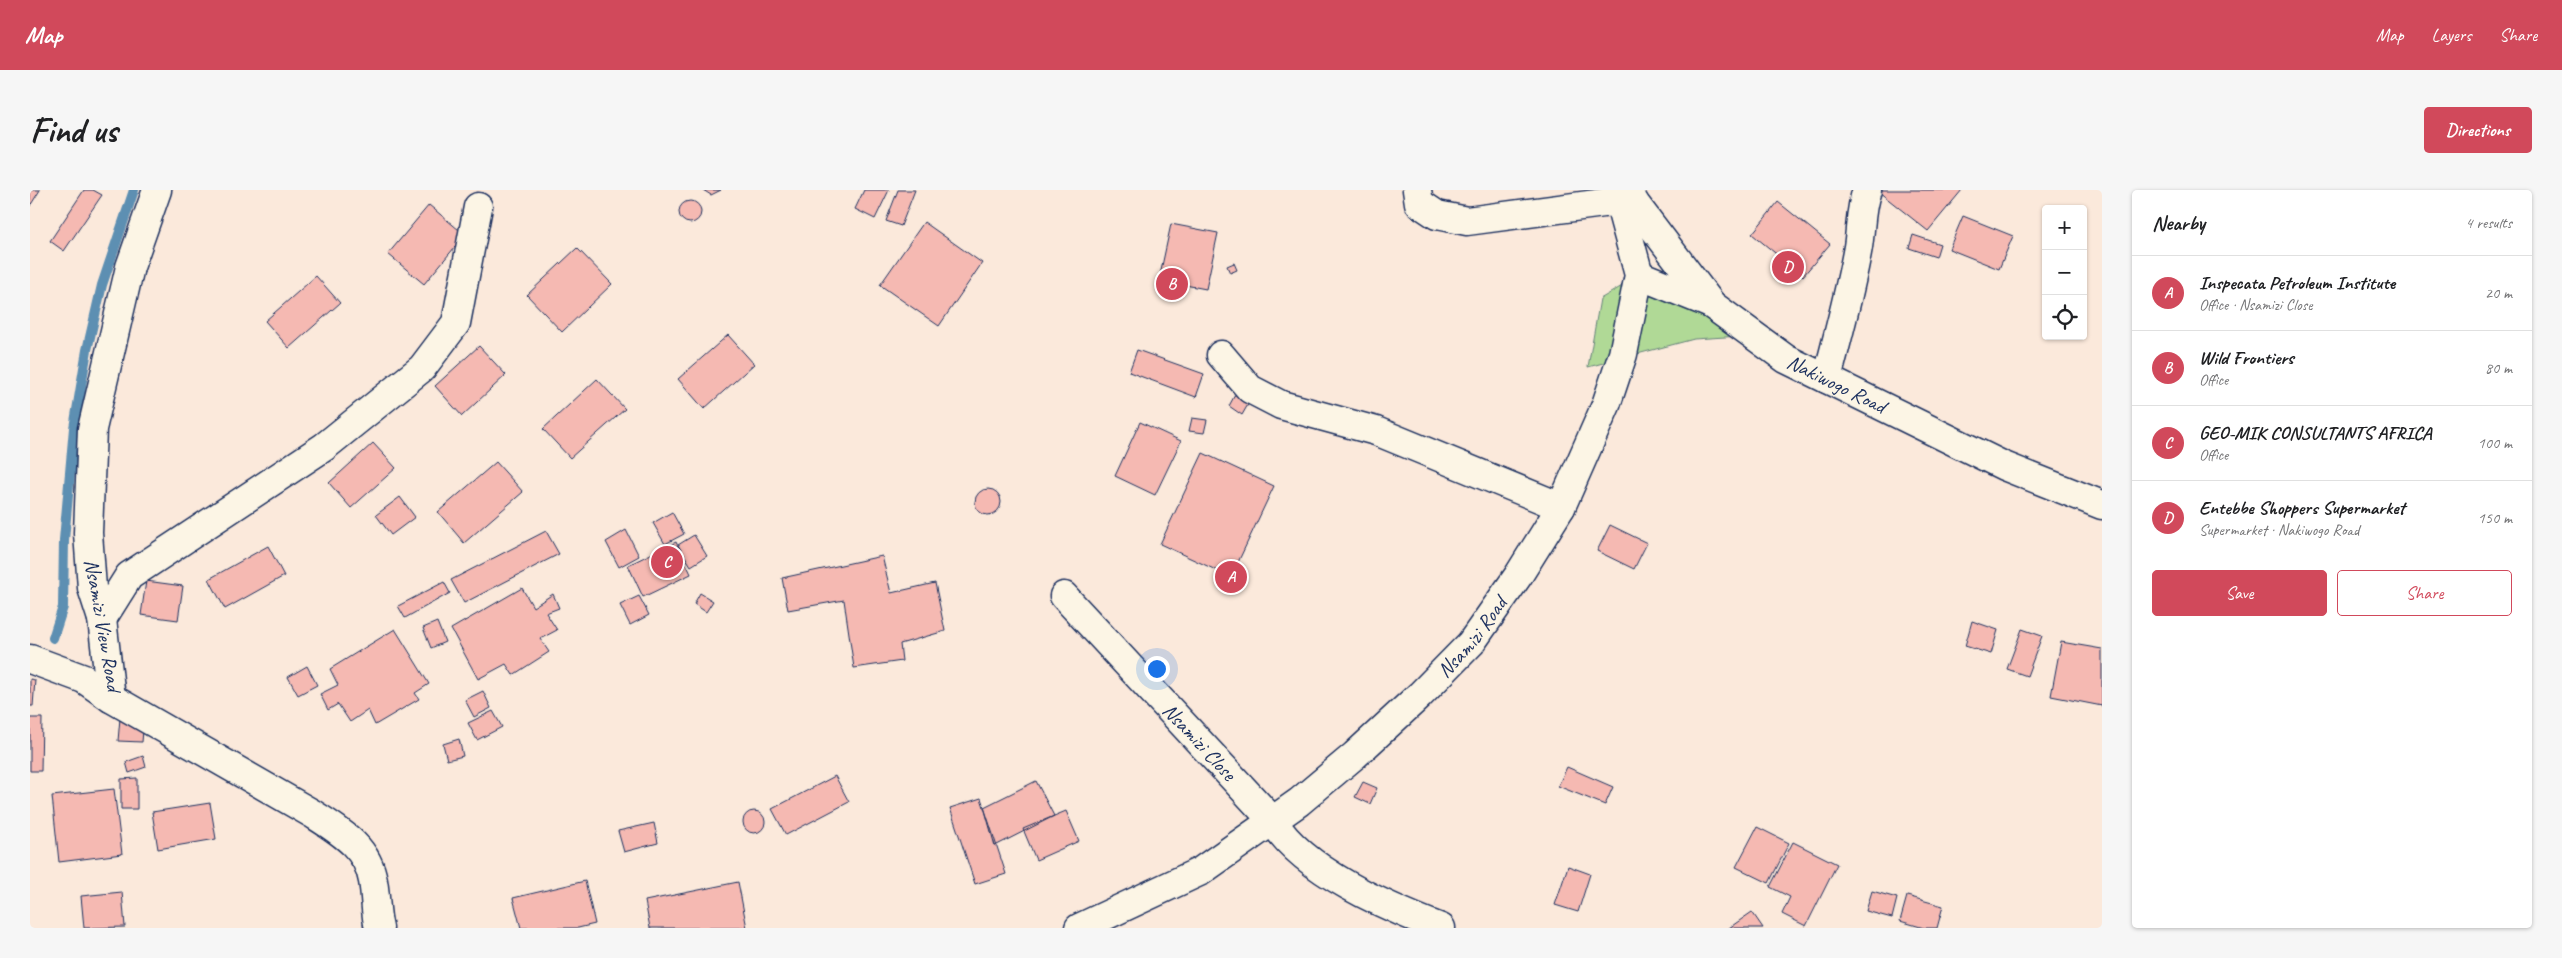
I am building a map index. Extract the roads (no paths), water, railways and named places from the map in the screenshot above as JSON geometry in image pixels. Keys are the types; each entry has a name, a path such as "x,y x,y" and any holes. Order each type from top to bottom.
{"street":[{"name":"Nsamizi View Road","path":"157,190 130,267 92,429 88,533 92,588 102,619 111,698 313,814 345,835 364,854 373,879 379,928"},
{"path":"1417,190 1419,203 1438,215 1467,221 1621,194"},
{"path":"1827,379 1848,295 1858,246 1863,200 1867,190"},
{"name":"Nsamizi Road","path":"1080,928 1201,870 1273,821 1355,755 1420,696 1471,643 1518,576 1561,507 1606,405 1623,354 1639,275 1621,194"},
{"name":"Nakiwogo Road","path":"1621,194 1636,205 1712,305 1786,359 2004,466 2102,505"},
{"path":"102,619 129,576 324,448 422,368 456,323 478,207"},
{"path":"1639,275 1712,305"},
{"path":"1221,355 1250,389 1281,405 1376,432 1561,507"},
{"name":"Nsamizi Close","path":"1064,596 1273,821 1281,834 1332,878 1441,928"},
{"path":"30,659 84,679 111,698"}],"waterway":[{"path":"53,638 63,607 64,540 74,428 87,350 102,285 134,190"}],"place":[{"name":"Entebbe Shoppers Supermarket","path":"1788,267"},
{"name":"Wild Frontiers","path":"1172,284"},
{"name":"GEO-MIK CONSULTANTS AFRICA","path":"667,562"},
{"name":"Inspecata Petroleum Institute","path":"1231,577"}]}
